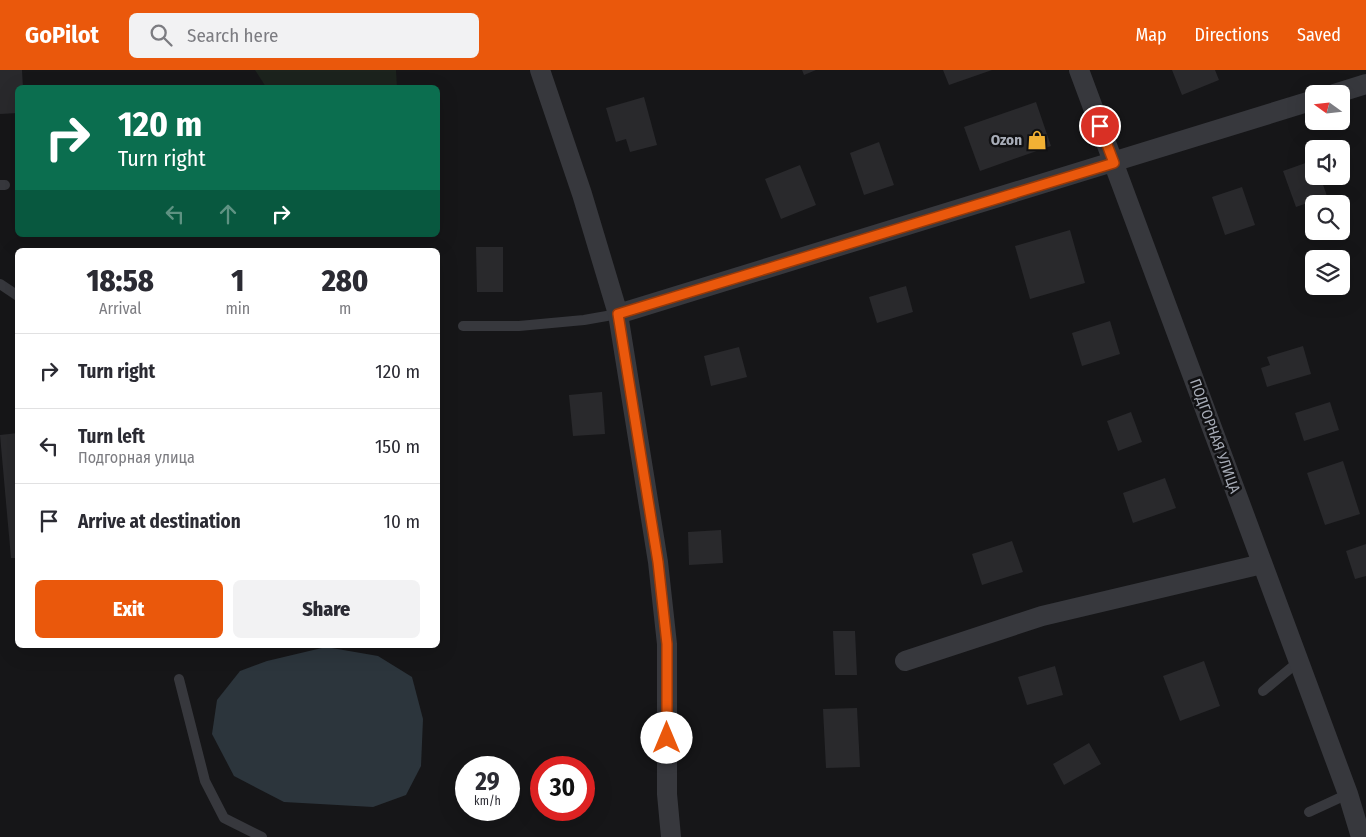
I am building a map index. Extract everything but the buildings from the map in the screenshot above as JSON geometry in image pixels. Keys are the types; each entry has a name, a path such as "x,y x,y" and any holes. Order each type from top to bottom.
{"street":[{"path":"540,70 582,194 618,314 658,562 667,644 667,794 671,837"},
{"name":"ПОДГОРНАЯ УЛИЦА","path":"1079,70 1298,662 1355,797 1361,837"},
{"path":"1350,89 1366,84"},
{"path":"618,314 1305,103"},
{"path":"905,661 1042,616 1262,564"}],"lane":[{"path":"0,284 15,294"},
{"path":"463,326 519,326 618,314"},
{"path":"1263,691 1298,662"},
{"path":"179,679 205,781 224,818 262,837"},
{"path":"1309,812 1355,797"}],"shaded area":[{"path":"255,70 396,70 397,85 265,85"},
{"path":"322,648 332,648 378,656 412,677 423,719 421,766 406,795 373,807 284,802 234,776 212,734 217,700 240,671 267,661"}],"place":[{"name":"Ozon","path":"1037,140"}],"route":[{"path":"667,738 667,644 658,562 618,314 1114,163 1100,126"}]}
